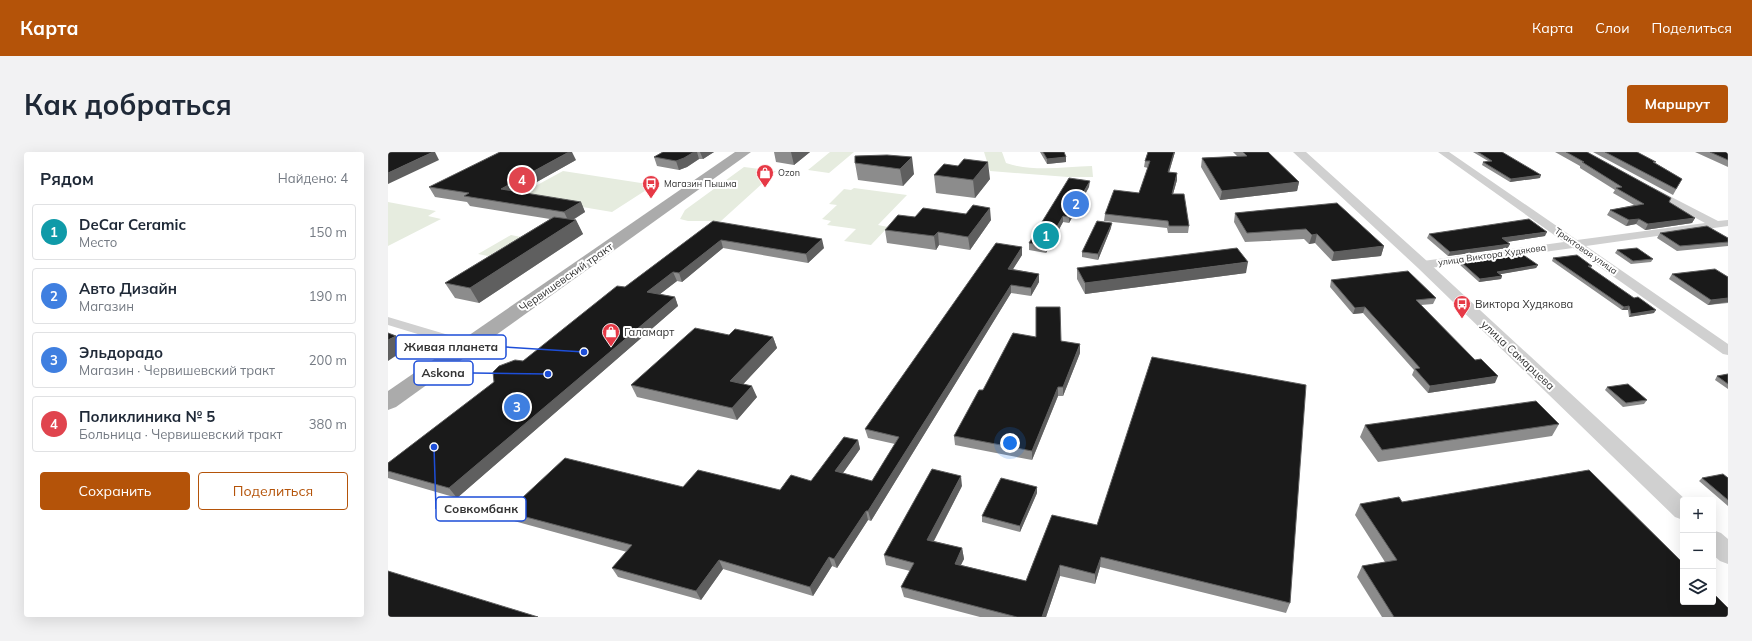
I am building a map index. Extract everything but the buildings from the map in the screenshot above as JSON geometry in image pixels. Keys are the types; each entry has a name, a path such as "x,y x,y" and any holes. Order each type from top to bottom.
{"main road":[{"name":"Червишевский тракт","path":"388,402 467,345 744,152"}],"street":[{"name":"улица Самарцева","path":"1299,152 1423,265 1680,509"},
{"name":"Трактовая улица","path":"1443,152 1576,243 1728,351"},
{"path":"1645,186 1728,232"},
{"name":"улица Виктора Худякова","path":"1423,265 1728,223"},
{"path":"388,321 467,345"},
{"path":"1716,543 1728,554"}],"shaded area":[{"path":"830,152 854,152 829,173 808,170"},
{"path":"984,152 1002,152 1006,163 1016,166 1048,168 1092,166 1093,177 1068,177 990,171"},
{"path":"744,167 776,171 721,221 688,221 680,219 685,210"},
{"path":"563,171 654,185 612,212 517,196"},
{"path":"854,188 907,195 878,225 888,227 871,245 844,241 856,229 827,225 831,221 822,219 837,205 829,204 844,189 851,190"},
{"path":"388,202 436,211 428,216 441,219 388,246"},
{"path":"511,235 521,237 488,256 478,254"}],"place":[{"name":"Поликлиника № 5","path":"522,180"},
{"name":"Ozon","path":"765,188"},
{"name":"Магазин Пышма","path":"651,199"},
{"name":"Авто Дизайн","path":"1076,204"},
{"name":"DeCar Ceramic","path":"1046,236"},
{"name":"Виктора Худякова","path":"1462,319"},
{"name":"Галамарт","path":"611,347"},
{"name":"Живая планета","path":"584,352"},
{"name":"Askona","path":"548,374"},
{"name":"Эльдорадо","path":"517,407"},
{"name":"Совкомбанк","path":"434,447"}]}
